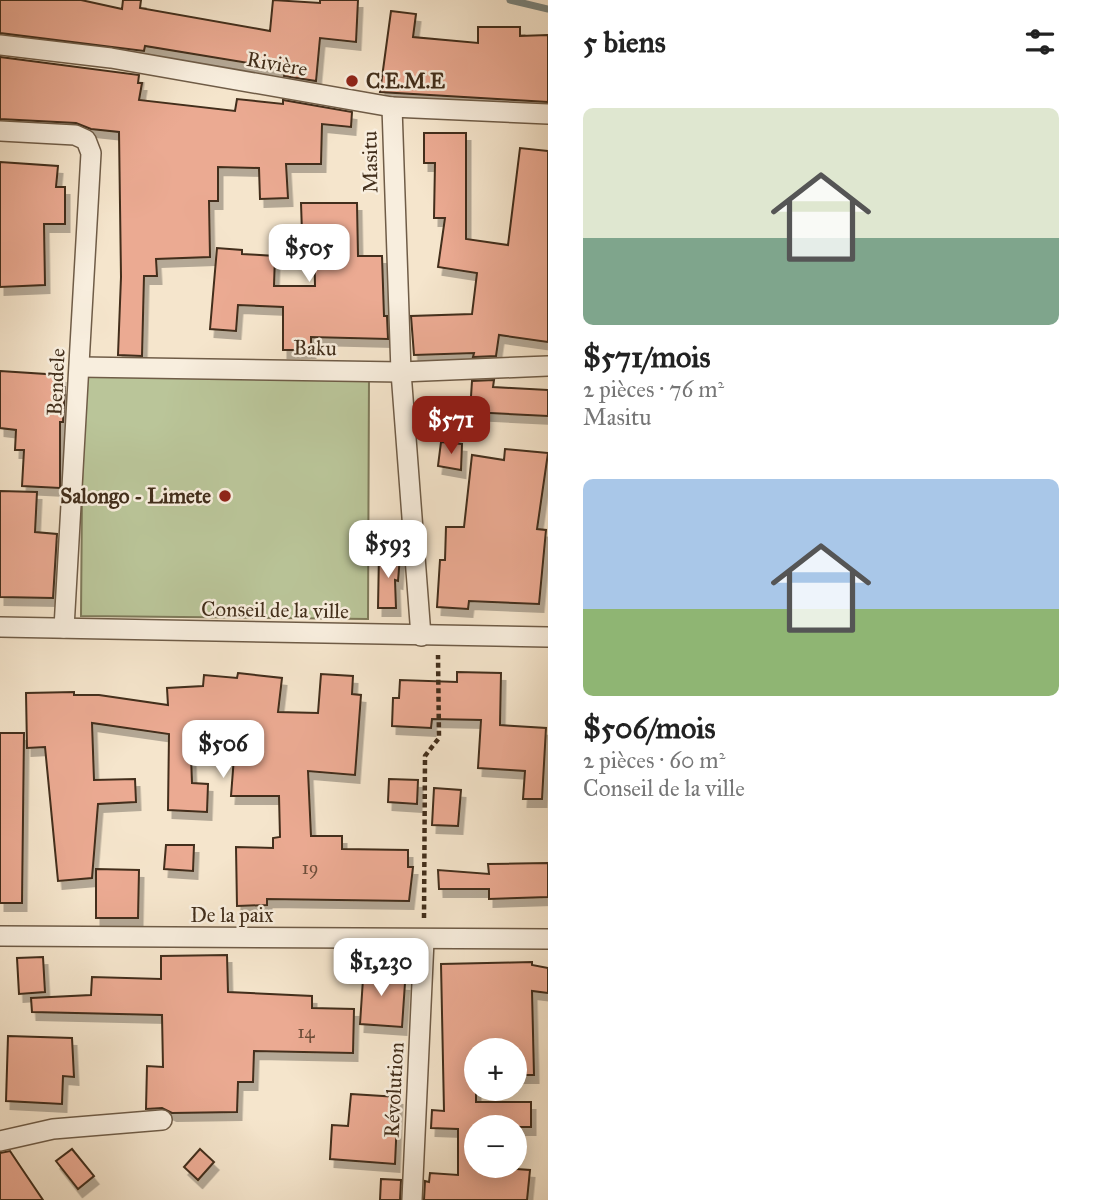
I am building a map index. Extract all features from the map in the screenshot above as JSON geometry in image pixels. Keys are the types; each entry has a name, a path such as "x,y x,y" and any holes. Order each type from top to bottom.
{"street":[{"name":"Rivière","path":"0,45 111,58 393,107 548,114"},
{"name":"Masitu","path":"393,107 401,372 429,636"},
{"name":"Bendele","path":"0,131 75,135 86,140 92,153 64,628"},
{"name":"Baku","path":"80,368 401,372 548,366"},
{"name":"Conseil de la ville","path":"0,627 548,637"},
{"name":"De la paix","path":"0,936 548,939"},
{"name":"Révolution","path":"412,1200 424,940"},
{"path":"0,1141 53,1129 162,1120"}],"path":[{"path":"424,940 425,756 439,738 429,636"}],"green space":[{"name":"Salongo - Limete","path":"83,373 369,375 368,619 81,616"}],"building":[{"path":"0,0 81,0 122,9 123,0 141,0 140,8 270,31 273,0 320,3 320,0 358,0 356,42 320,38 316,81 284,76 285,69 145,46 144,51 0,33"},
{"path":"391,11 416,14 413,37 478,43 478,27 520,27 520,36 548,35 548,102 380,92"},
{"path":"0,57 139,75 138,83 142,83 139,100 235,111 237,99 283,104 283,100 352,112 351,127 322,124 321,164 286,164 288,198 260,199 259,168 218,167 218,201 209,201 210,257 156,259 157,276 144,276 142,356 118,355 121,277 119,132 91,129 76,123 0,119"},
{"path":"424,133 466,133 466,239 508,245 520,148 548,151 548,342 499,335 496,356 473,357 474,353 414,355 411,316 472,314 477,273 438,267 445,218 434,218 435,163 424,163"},
{"path":"0,162 58,166 56,187 65,187 65,224 44,224 45,285 0,287"},
{"path":"301,203 357,203 358,256 382,256 384,316 387,316 388,339 311,337 311,350 283,350 283,307 238,305 236,331 210,329 217,248 242,250 242,254 275,256 274,286 315,286 314,233 302,233"},
{"path":"0,371 61,375 59,387 65,387 63,422 60,422 60,488 22,486 24,450 15,450 16,430 0,428"},
{"path":"494,380 493,387 548,390 548,416 470,412 472,381"},
{"path":"441,442 462,444 461,470 438,466"},
{"path":"505,449 548,453 537,529 546,530 539,604 469,601 468,609 437,607 440,560 445,560 446,527 464,527 472,455 504,460"},
{"path":"0,491 37,492 35,532 57,534 53,598 0,597"},
{"path":"379,553 400,556 398,581 395,580 396,608 378,608"},
{"path":"457,672 501,673 500,725 546,728 542,799 523,799 525,771 478,768 481,720 432,719 431,728 392,726 393,698 399,698 400,680 457,682"},
{"path":"238,673 282,678 278,712 318,713 321,674 353,676 352,694 361,695 355,775 308,771 311,836 342,836 342,849 408,850 408,867 413,867 409,901 267,899 267,905 237,906 236,847 273,848 273,838 280,837 279,796 231,796 236,731 190,727 192,783 208,784 207,812 168,810 169,734 92,723 94,780 135,779 136,802 98,804 92,878 58,881 45,747 27,748 26,693 74,692 74,695 99,695 168,705 167,688 203,686 204,675 237,678"},
{"path":"0,733 24,733 22,903 0,903"},
{"path":"389,779 418,780 417,804 388,802"},
{"path":"434,788 461,790 458,826 432,825"},
{"path":"166,845 194,845 193,871 164,869"},
{"path":"548,863 548,897 489,899 489,889 439,889 438,870 489,874 488,864"},
{"path":"96,869 139,870 138,918 96,918"},
{"path":"227,955 228,992 312,996 312,1008 354,1009 353,1053 254,1051 253,1082 238,1082 237,1112 172,1113 162,1108 146,1109 147,1066 163,1067 162,1015 32,1012 31,998 91,995 92,977 161,979 161,956"},
{"path":"43,957 45,992 19,994 17,958"},
{"path":"532,962 532,965 548,968 548,993 532,991 534,1075 527,1075 527,1038 464,1038 464,1101 531,1102 531,1127 527,1127 527,1115 464,1115 464,1178 527,1178 527,1170 530,1170 527,1200 424,1200 425,1181 429,1182 430,1173 458,1175 458,1129 431,1128 432,1110 444,1111 441,964"},
{"path":"364,964 391,966 390,982 405,983 402,1027 360,1024"},
{"path":"8,1036 72,1038 74,1077 63,1076 62,1104 6,1101"},
{"path":"351,1094 398,1097 395,1164 330,1159 332,1125 348,1126"},
{"path":"72,1149 94,1176 78,1189 56,1161"},
{"path":"200,1149 214,1162 198,1180 184,1167"},
{"path":"10,1151 43,1200 0,1200 0,1153"},
{"path":"381,1179 401,1180 400,1200 380,1200"}],"waterway":[{"path":"510,0 548,9"}],"place":[{"name":"C.E.M.E","path":"352,81"},
{"name":"Salongo - Limete","path":"225,496"}]}
